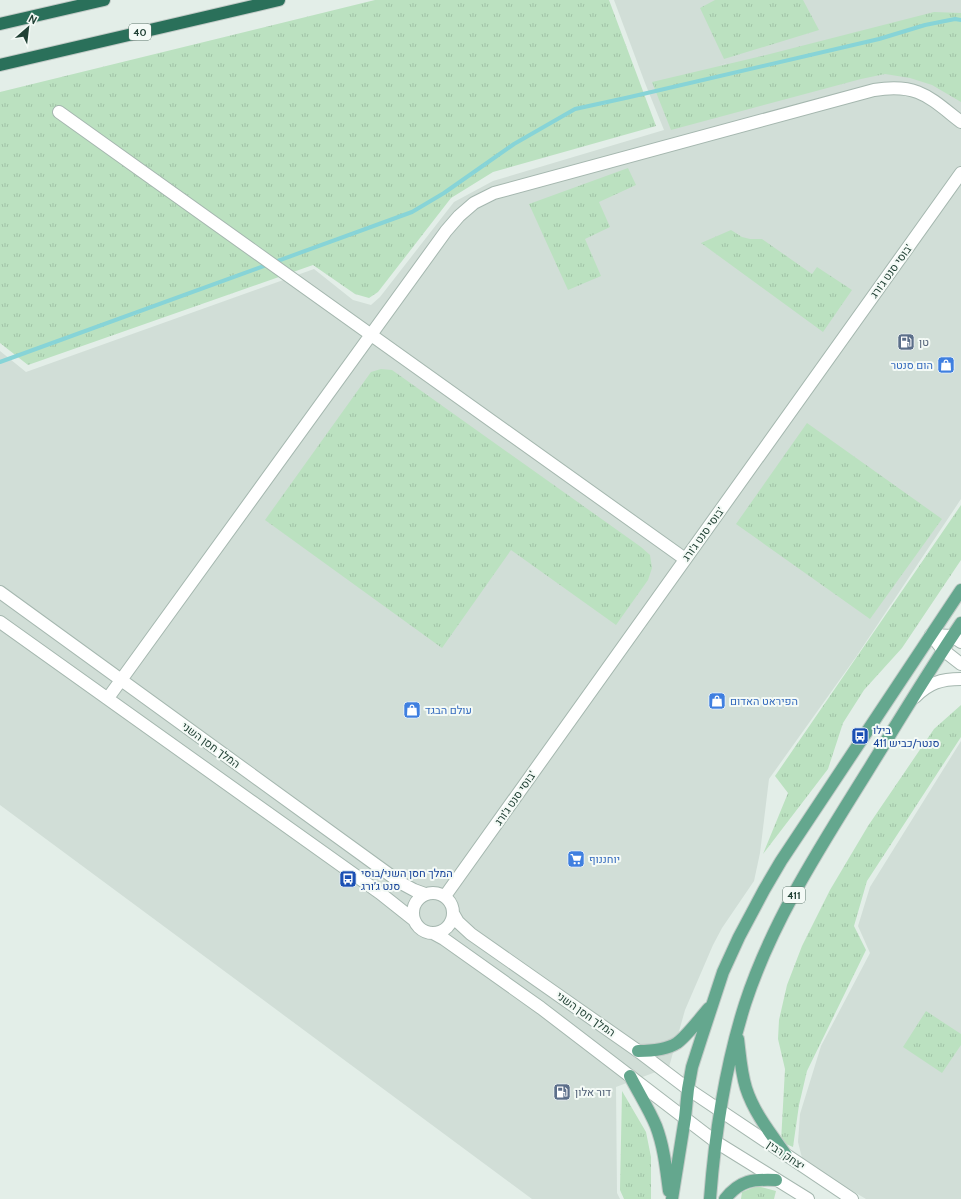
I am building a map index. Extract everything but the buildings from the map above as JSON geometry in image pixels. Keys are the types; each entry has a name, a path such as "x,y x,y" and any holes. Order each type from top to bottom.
{"highway":[{"path":"0,24 104,0"},
{"name":"40","path":"0,65 279,0"}],"main road":[{"name":"411","path":"671,1199 686,1118 688,1089 692,1066 723,972 736,944 767,884 781,861 961,590"},
{"name":"411","path":"710,1199 720,1111 728,1066 745,1004 760,964 792,899 838,817 943,650 956,639 961,623"},
{"path":"638,1051 654,1051 677,1043 712,1004"},
{"path":"737,1033 742,1074 747,1090 760,1120 786,1155"},
{"path":"630,1076 659,1134 671,1199"},
{"path":"725,1199 742,1183 751,1180 776,1180"}],"street":[{"path":"108,698 446,231 474,202 494,193 859,94 891,87 908,89 922,93 961,122"},
{"path":"59,112 685,559"},
{"name":"בוסי סנט ג'ורג'","path":"445,896 961,173"},
{"name":"המלך חסן השני","path":"0,592 401,883 424,894"},
{"name":"המלך חסן השני","path":"0,622 380,893 414,920"},
{"path":"932,635 956,639"},
{"path":"932,635 943,650 961,664"},
{"path":"912,699 932,684 961,679"},
{"path":"436,892 445,896 454,908 452,922 444,930 433,933 422,930 416,924 413,913 414,906 419,898 424,894 436,892"},
{"name":"המלך חסן השני","path":"454,916 458,922 471,934 638,1051 720,1111"},
{"name":"המלך חסן השני","path":"433,933 444,939 541,1008 686,1118"},
{"name":"יצחק רבין","path":"720,1111 852,1199"},
{"path":"686,1118 716,1142 808,1199"}],"shaded area":[{"path":"614,0 961,0 961,499 856,657 769,779 760,853 754,881 722,928 713,945 685,1010 669,1067 616,1087 617,1193 620,1199 532,1199 0,805 0,351 26,372 314,269 353,300 371,305 380,297 454,202 493,181 664,130"},
{"path":"961,741 961,1199 866,1199 803,1162 798,1142 800,1114 821,1046 870,953 858,926 870,887"}],"green space":[{"path":"375,0 609,0 656,126 493,172 451,198 378,292 369,298 355,294 313,265 28,365 0,343 0,92"},
{"path":"715,0 803,0 819,30 724,59 700,8"},
{"path":"934,12 961,13 961,102 932,85 910,78 885,74 861,79 671,130 652,82 766,55"},
{"path":"628,168 636,185 599,202 610,227 585,239 601,276 568,290 529,204"},
{"path":"731,230 742,237 762,239 812,274 817,267 852,290 823,332 701,243"},
{"path":"381,369 392,370 641,547 650,555 652,568 648,580 616,625 511,550 442,648 265,520 371,372"},
{"path":"807,423 942,519 870,619 736,524"},
{"path":"961,505 961,560 902,648 864,690 843,723 828,769 763,854 788,793 775,776"},
{"path":"961,705 961,737 867,881 854,926 866,950 807,1071 799,1105 793,1147 781,1142 785,1069 778,1039 779,1020 787,985 802,946 830,890 868,826 934,729"},
{"path":"926,1011 961,1034 961,1045 942,1073 903,1047"},
{"path":"622,1091 646,1132 651,1157 651,1199 624,1199 620,1190"},
{"path":"757,1186 776,1191 774,1199 741,1199 742,1192"}],"waterway":[{"path":"0,362 412,212 444,193 514,144 575,109 879,39 925,25 955,19 961,20"}],"place":[{"name":"טן","path":"906,342"},
{"name":"הום סנטר","path":"946,365"},
{"name":"הפיראט האדום","path":"717,701"},
{"name":"עולם הבגד","path":"412,710"},
{"name":"בילו סנטר/כביש 411","path":"860,736"},
{"name":"יוחננוף","path":"576,859"},
{"name":"המלך חסן השני/בוסי סנט ג׳ורג","path":"348,879"},
{"name":"דור אלון","path":"562,1092"}]}
